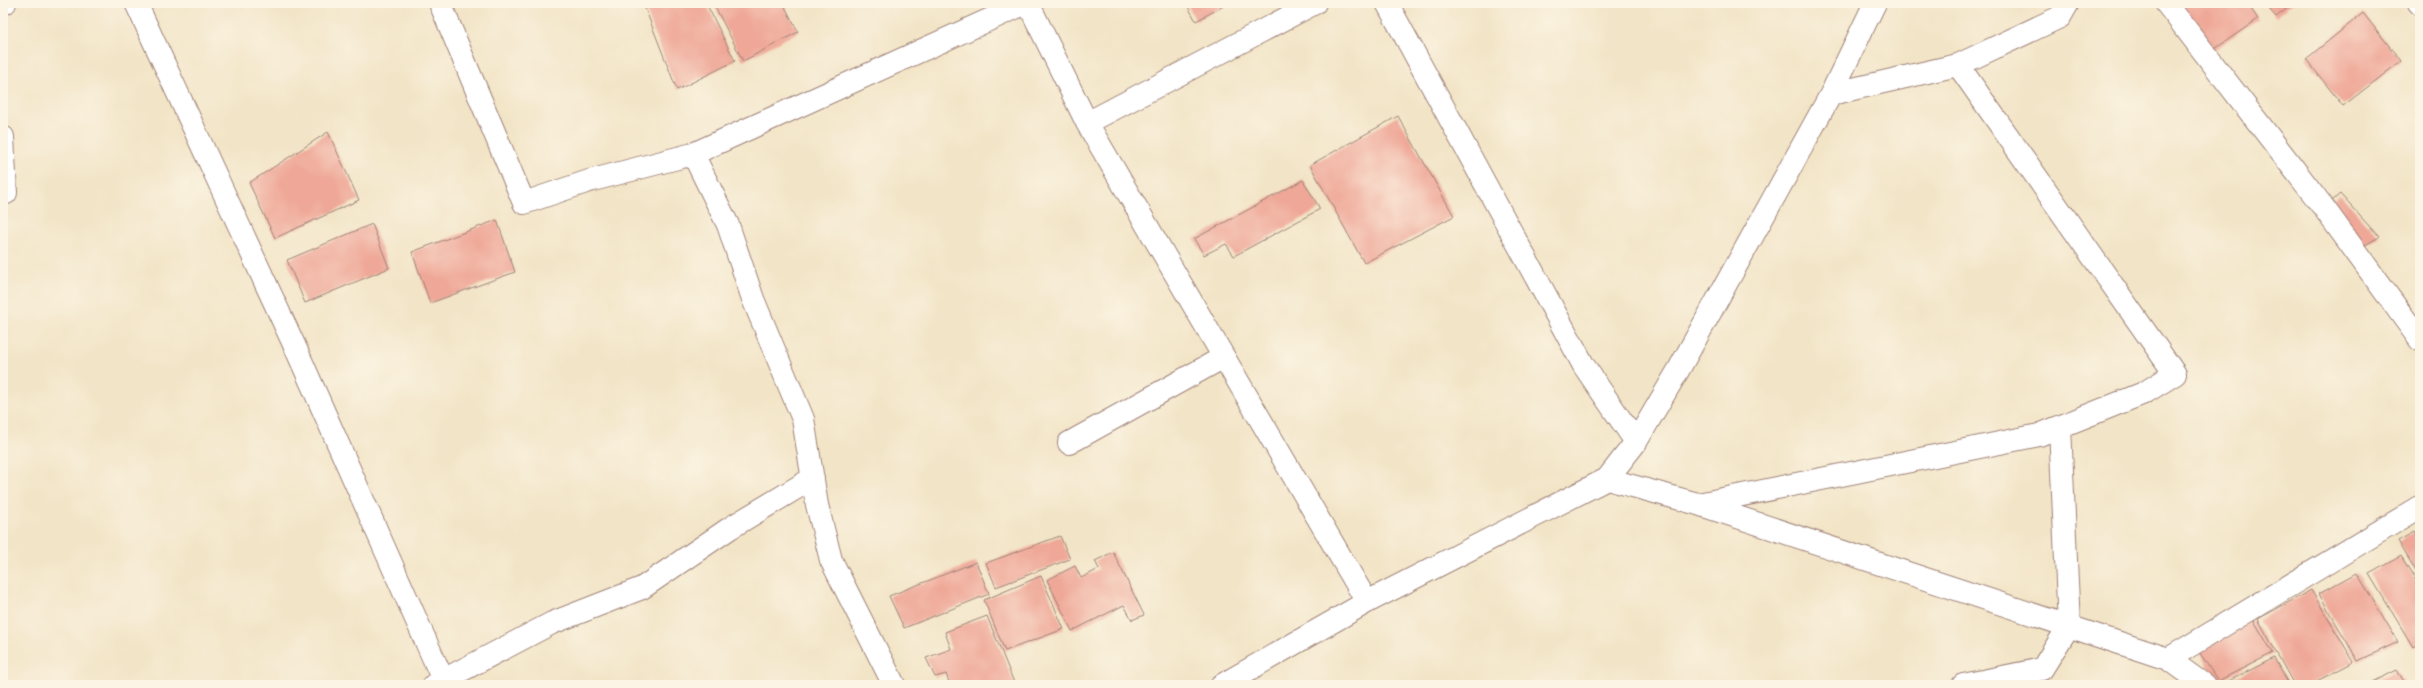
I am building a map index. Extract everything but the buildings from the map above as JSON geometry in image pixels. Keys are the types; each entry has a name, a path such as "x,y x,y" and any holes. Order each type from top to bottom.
{"street":[{"path":"136,3 296,349 439,683 552,623 642,588 730,528 813,478"},
{"path":"440,3 524,203 589,181 693,154 1027,3 1087,123 1367,602"},
{"path":"1087,123 1315,3"},
{"path":"1387,3 1584,366 1636,442"},
{"path":"1222,685 1367,602 1606,479 1636,442 1679,369 1831,94 1875,3"},
{"path":"1831,94 1958,65 2060,16 2068,3"},
{"path":"2166,3 2324,208 2420,340"},
{"path":"1698,504 2039,435 2144,394 2175,374 1958,65"},
{"path":"3,137 6,193 3,194"},
{"path":"693,154 728,225 753,299 803,419 813,478 832,560 894,685"},
{"path":"1069,443 1224,357"},
{"path":"1963,685 2042,669 2069,626 2060,427"},
{"path":"1606,479 1698,504 2168,658 2204,685"},
{"path":"2168,658 2420,507"}]}
